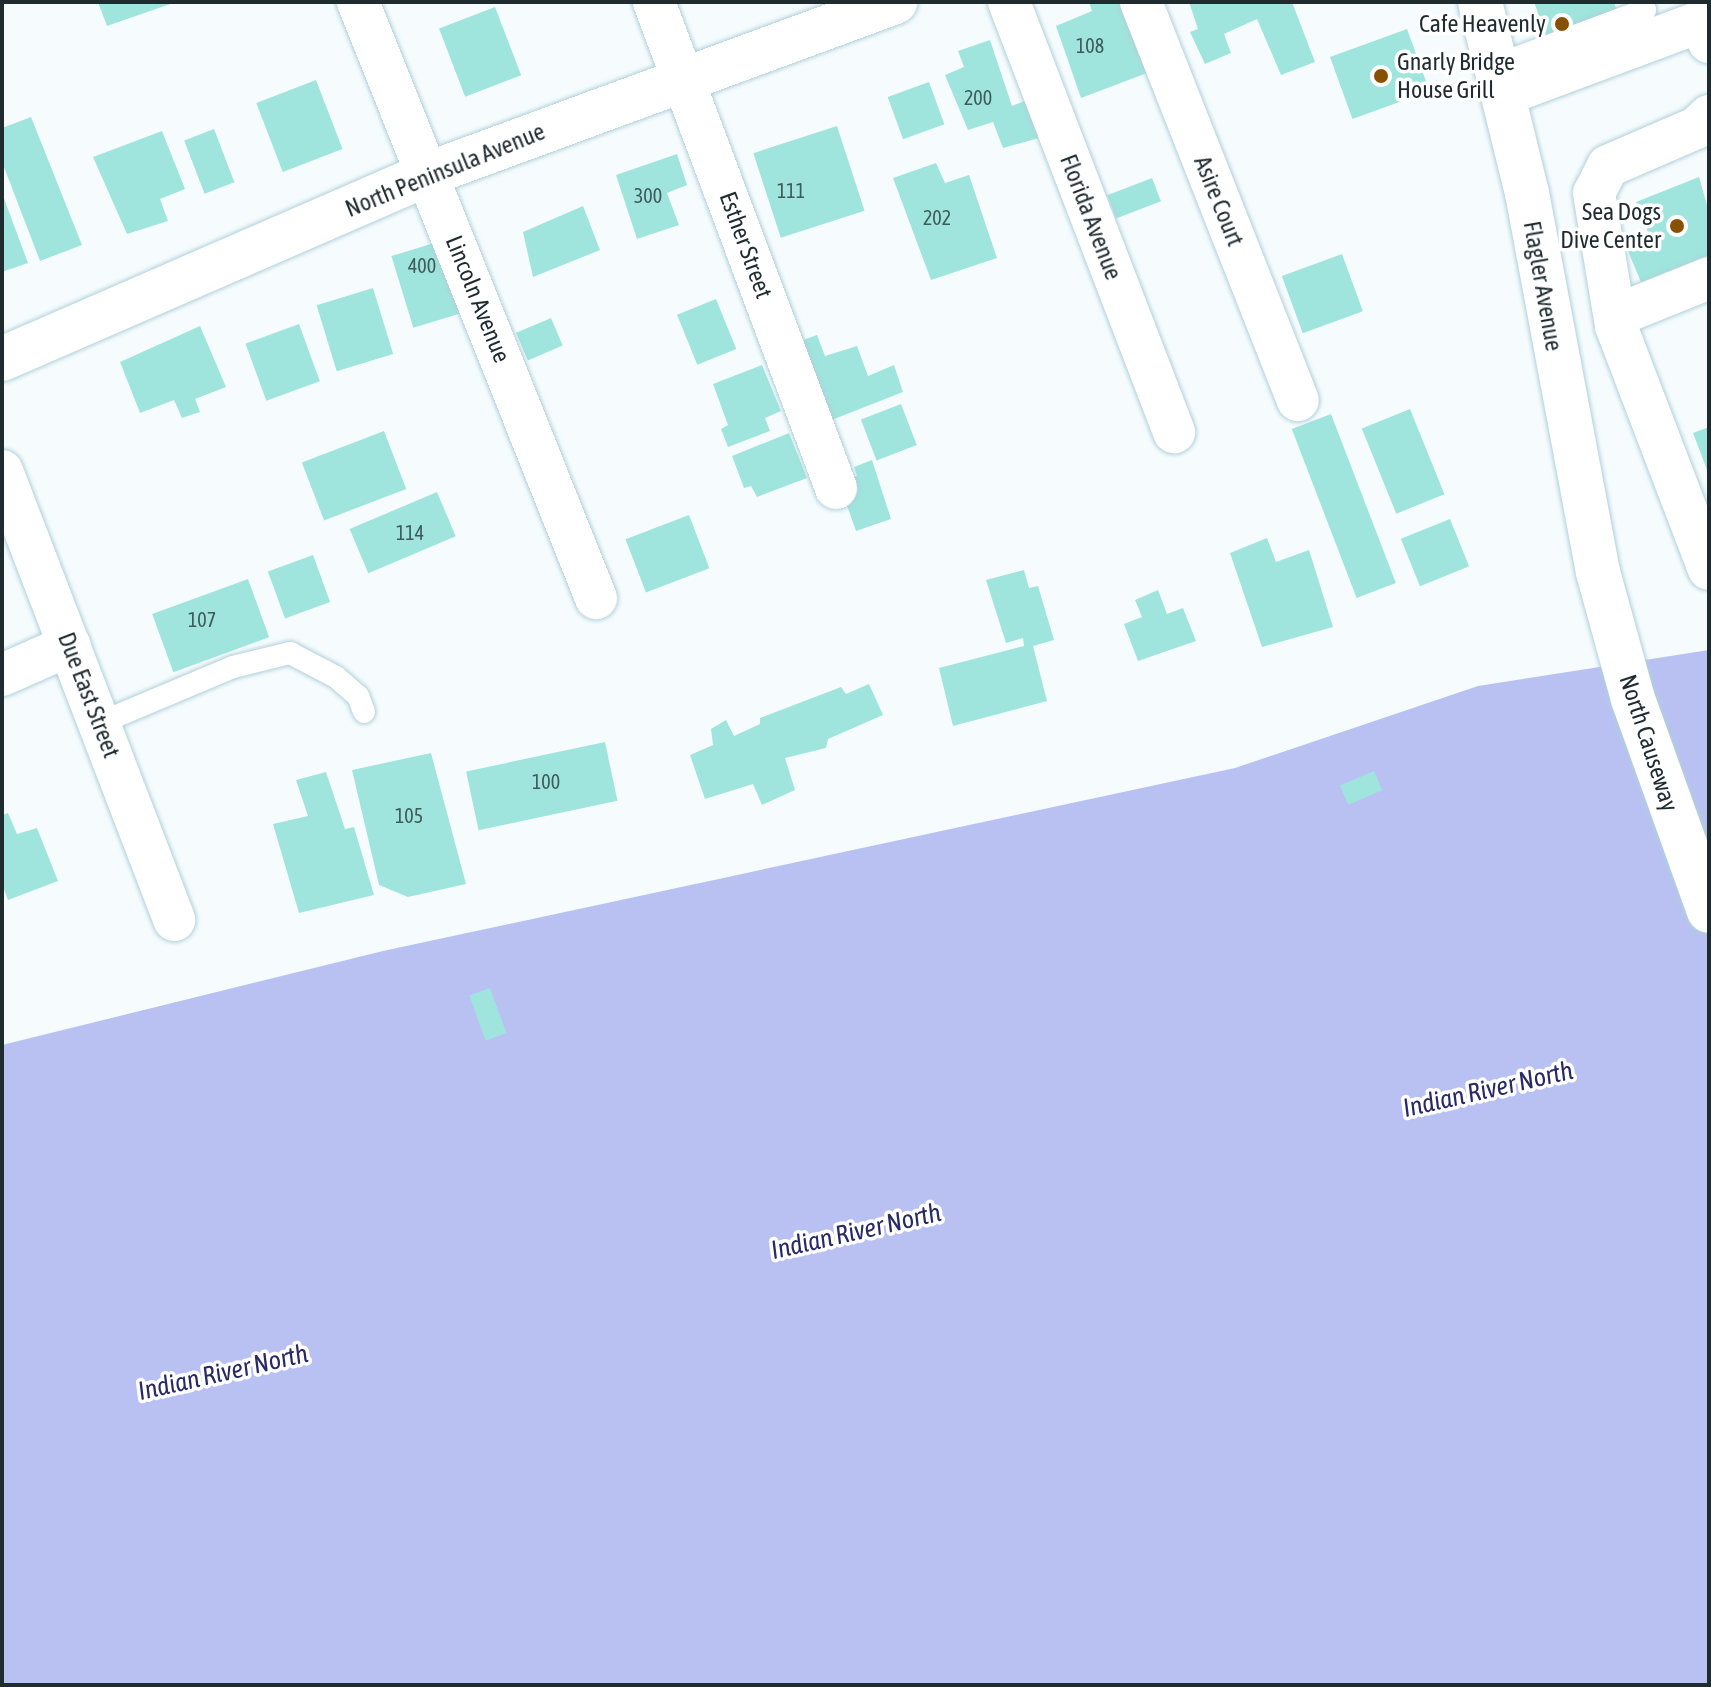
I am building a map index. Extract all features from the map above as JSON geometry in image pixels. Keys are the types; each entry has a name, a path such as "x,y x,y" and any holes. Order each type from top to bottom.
{"street":[{"name":"Lincoln Avenue","path":"358,2 596,598"},
{"name":"Esther Street","path":"654,2 836,488"},
{"name":"North Peninsula Avenue","path":"2,359 428,174 683,77 895,2"},
{"name":"Florida Avenue","path":"1009,2 1174,432"},
{"name":"Asire Court","path":"1141,2 1298,400"},
{"name":"Flagler Avenue","path":"1480,2 1502,80 1598,572"},
{"path":"1502,80 1700,22 1709,42"},
{"path":"1709,116 1696,128 1608,166 1594,193 1615,316 1709,569"},
{"path":"1615,316 1709,278"},
{"name":"Due East Street","path":"2,471 174,920"},
{"name":"North Causeway","path":"1598,572 1633,699 1709,911"},
{"path":"2,675 70,645"}],"lane":[{"path":"1502,80 1645,10 1642,2"},
{"path":"100,723 233,667 290,653 336,677 358,696 364,712"}],"water":[{"name":"Indian River North","path":"1709,650 1709,1685 2,1685 2,1045 383,951 1235,768 1478,686"}],"building":[{"path":"98,2 176,2 107,26"},
{"path":"1089,2 1122,2 1147,73 1081,98 1056,26 1092,11"},
{"path":"1189,2 1292,2 1315,62 1281,75 1257,19 1224,34 1231,53 1205,64 1190,32 1198,29"},
{"name":"Cafe Heavenly","path":"1534,2 1614,2 1617,11 1547,38"},
{"path":"495,7 521,75 465,97 439,29"},
{"name":"Gnarly Bridge House Grill","path":"1407,29 1430,91 1353,119 1330,57"},
{"path":"990,40 1012,106 1027,100 1039,138 1003,148 993,122 968,130 945,75 964,67 958,51"},
{"path":"316,80 343,149 283,172 256,103"},
{"path":"929,82 944,124 903,139 888,97"},
{"path":"31,117 82,245 40,261 2,162 2,128"},
{"path":"837,126 865,211 781,238 753,153"},
{"path":"214,129 234,182 205,194 184,140"},
{"path":"162,131 185,189 160,199 168,221 127,234 93,157"},
{"path":"677,154 687,185 667,193 679,225 637,239 616,175"},
{"path":"936,163 945,183 969,175 997,258 931,280 893,178"},
{"name":"Sea Dogs Dive Center","path":"1699,177 1709,212 1709,255 1641,282 1627,249 1651,240 1636,202"},
{"path":"1152,178 1161,201 1116,219 1107,195"},
{"path":"2,193 28,263 2,272"},
{"path":"583,206 600,250 533,277 523,232"},
{"path":"444,240 466,312 413,328 391,256"},
{"path":"1342,254 1363,311 1303,333 1282,276"},
{"path":"373,288 393,354 337,371 317,305"},
{"path":"716,299 736,349 697,365 677,315"},
{"path":"551,318 563,346 528,360 516,333"},
{"path":"299,324 320,381 266,401 245,343"},
{"path":"200,326 226,387 195,399 200,412 182,418 174,400 140,413 120,362"},
{"path":"817,335 825,356 857,346 868,376 894,365 903,392 824,423 795,343"},
{"path":"762,365 781,411 765,418 770,431 728,447 721,429 728,425 713,384"},
{"path":"901,404 917,445 877,460 861,419"},
{"path":"1410,409 1444,494 1396,514 1362,428"},
{"path":"1331,414 1396,583 1357,598 1292,429"},
{"path":"1709,427 1709,475 1693,433"},
{"path":"384,431 406,489 324,520 302,463"},
{"path":"789,433 807,478 757,497 751,486 744,488 732,456"},
{"path":"872,460 891,519 856,531 839,483 857,476 854,467"},
{"path":"437,492 456,536 368,573 350,529"},
{"path":"689,515 709,568 646,593 626,539"},
{"path":"1450,519 1469,566 1420,586 1401,539"},
{"path":"1267,538 1276,562 1309,550 1333,627 1262,647 1230,553"},
{"path":"313,555 330,602 285,618 268,571"},
{"path":"1024,570 1029,588 1038,586 1054,640 1033,646 1047,701 953,726 939,668 1024,646 1023,638 1006,643 986,580"},
{"path":"248,579 269,637 173,672 152,614"},
{"path":"1158,590 1167,614 1183,608 1196,641 1138,661 1124,624 1142,617 1135,600"},
{"path":"869,684 883,715 828,739 826,748 785,758 795,790 762,805 753,784 705,799 690,755 713,745 711,729 726,720 734,736 760,724 760,718 841,687 846,694"},
{"path":"605,742 617,801 479,830 466,772"},
{"path":"431,753 466,884 408,897 379,885 352,770"},
{"path":"1374,771 1382,790 1348,805 1340,785"},
{"path":"326,772 345,829 354,827 374,895 299,913 273,824 308,816 296,780"},
{"path":"8,813 17,834 37,828 58,881 8,900 2,884 2,815"},
{"path":"490,988 506,1033 486,1041 469,996"}],"place":[{"name":"Cafe Heavenly","path":"1562,24"},
{"name":"Gnarly Bridge House Grill","path":"1381,76"},
{"name":"Sea Dogs Dive Center","path":"1677,226"}]}
